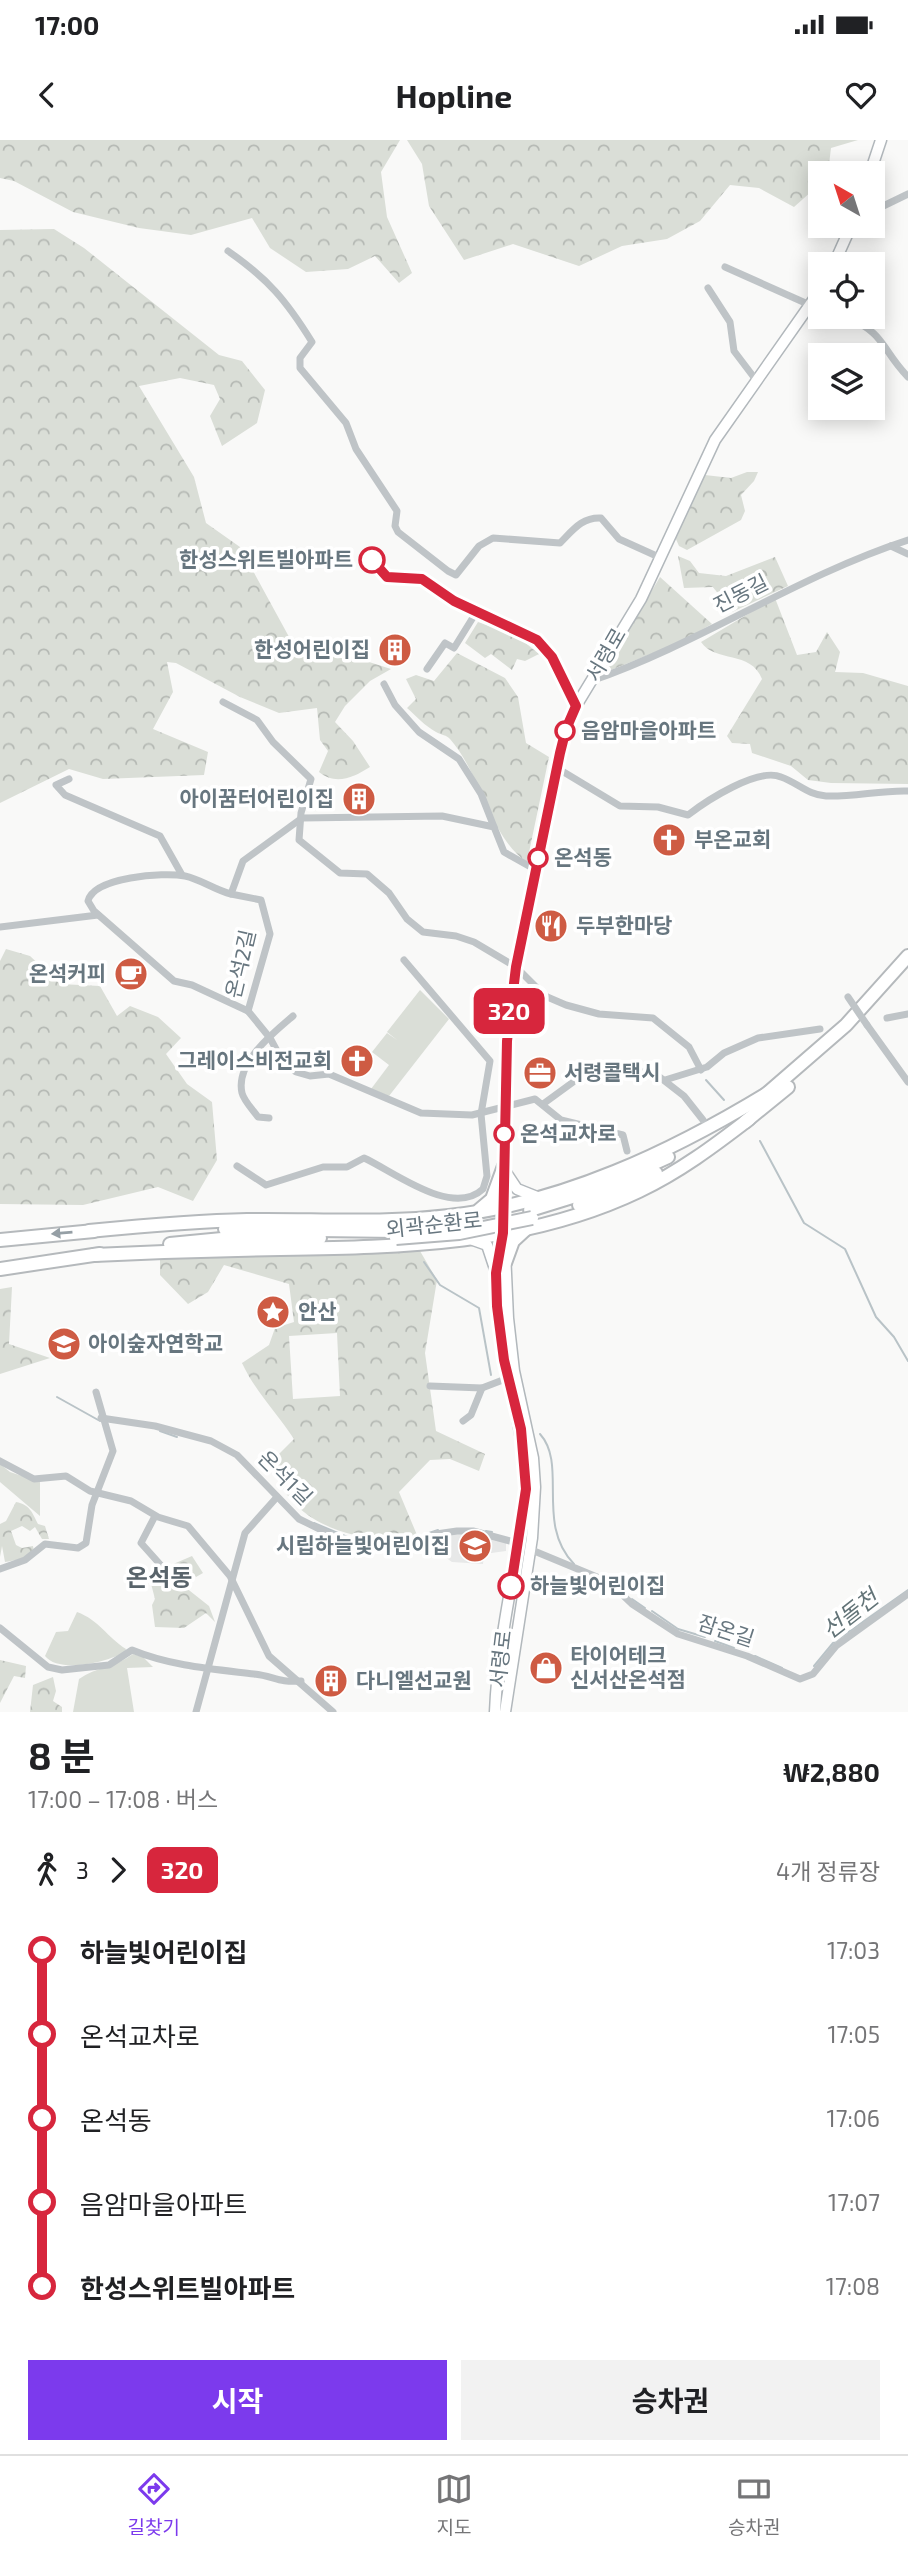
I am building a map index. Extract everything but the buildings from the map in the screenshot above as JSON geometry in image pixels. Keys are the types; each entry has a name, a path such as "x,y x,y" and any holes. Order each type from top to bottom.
{"highway":[{"name":"외곽순환로","path":"532,1218 655,1164 712,1133 768,1093 846,1026 908,956"},
{"name":"외곽순환로","path":"0,1269 222,1239 459,1233 532,1218 589,1202 686,1157 749,1119 831,1049 908,970"},
{"path":"89,1231 192,1222 384,1221 474,1212 537,1198 604,1176 671,1147 768,1093"},
{"path":"474,1212 490,1202 504,1166"},
{"path":"94,1255 415,1246 503,1233 532,1218"},
{"path":"502,1269 513,1241 532,1218"},
{"name":"외곽순환로","path":"0,1240 89,1231 397,1235"}],"street":[{"path":"874,161 881,140"},
{"path":"886,205 908,194"},
{"path":"228,251 264,276 288,304 312,342 300,358 300,368 346,423 356,449 397,511 398,532 448,571 456,575 479,546 493,538 560,543 580,523 591,517 601,518 619,539 661,558"},
{"path":"726,267 808,300"},
{"path":"708,289 730,322 734,351 756,380"},
{"name":"서령로","path":"528,1517 523,1446 498,1323 502,1269 507,1041 516,967 566,729 576,706 641,599 704,461 756,380 808,312"},
{"path":"869,329 875,332 893,361 908,377"},
{"name":"진동길","path":"592,681 682,645 771,598 908,540"},
{"path":"890,546 908,554"},
{"path":"387,577 422,579 454,601 541,644 552,657 576,706"},
{"path":"428,668 445,643 454,648 477,611"},
{"path":"384,684 395,705 419,732 459,759 481,794 504,852 536,870"},
{"path":"223,702 257,720 273,742 311,779 300,819 300,842 311,848 336,872 367,874 389,893 416,928 423,932 456,936 474,942 516,967 545,996 599,1014 653,1018 689,1047 701,1070"},
{"path":"557,768 620,806 658,807 688,815 737,785 768,774 781,776 814,794 869,796 908,791"},
{"path":"69,779 56,785 65,795 160,836 182,875"},
{"path":"248,1011 192,985 174,981 98,915 88,900 99,888 136,877 182,875 230,894 243,861 300,819 442,816 494,827"},
{"name":"온석2길","path":"230,894 261,900 270,932 248,1011 270,1038 283,1062 302,1075 329,1074 424,1114 481,1114 505,1108"},
{"path":"0,927 98,915"},
{"path":"237,1166 266,1185 299,1172 333,1165 347,1167 365,1158 424,1190 468,1198 481,1191 486,1182 481,1114 490,1061 404,960"},
{"path":"848,997 908,1082"},
{"path":"887,1018 908,1014"},
{"path":"269,1118 262,1119 242,1096 242,1083 247,1065 293,1016"},
{"path":"665,1080 701,1070 724,1053 758,1038 820,1029"},
{"path":"544,1104 591,1069 602,1065 645,1070 665,1080 684,1096 704,1120"},
{"path":"505,1108 531,1098 544,1104 561,1120 623,1135 627,1151"},
{"path":"504,1166 515,1188 537,1198"},
{"path":"469,1239 487,1245 502,1269"},
{"name":"서령로","path":"502,1269 513,1362 533,1458 524,1546 523,1587 505,1712"},
{"path":"430,1386 482,1388 508,1378"},
{"path":"463,1421 471,1415 482,1388"},
{"path":"0,1569 25,1560 45,1544 83,1546 88,1538 92,1506 113,1451 111,1438 101,1418 96,1392"},
{"name":"온석1길","path":"101,1418 155,1426 211,1441 237,1455 299,1518 352,1544 397,1548 436,1534 457,1531 478,1532 524,1546"},
{"path":"0,1461 37,1479 66,1476 98,1493 134,1502 155,1516 191,1528 232,1580 266,1651 278,1665 301,1681 333,1712"},
{"path":"196,1712 246,1531 277,1497"},
{"path":"155,1516 141,1543 166,1571"},
{"name":"서령로","path":"494,1709 511,1586 524,1546"},
{"name":"잠온길","path":"524,1546 609,1582 632,1604 678,1634 747,1656 800,1679 813,1674 836,1646 908,1594"},
{"path":"511,1586 523,1587"},
{"path":"0,1628 48,1667 62,1670 109,1665 132,1650 153,1660 208,1670 253,1674 282,1683 301,1681"}],"shaded area":[{"name":"시립하늘빛어린이집","path":"461,1531 506,1541 506,1551 484,1554 483,1564 452,1562 445,1557 444,1538"}],"green space":[{"path":"0,140 400,140 381,172 387,217 412,273 399,283 375,256 348,269 306,272 270,248 252,218 191,235 139,228 73,212 14,181 0,178"},
{"path":"407,140 858,140 831,148 829,161 808,161 808,195 794,207 759,188 730,185 700,221 667,239 622,246 579,266 513,244 464,260 429,206 422,164"},
{"path":"54,229 84,248 219,355 242,361 265,390 257,423 222,446 210,416 220,399 214,385 180,378 139,386 194,477 206,523 240,547 294,646 344,654 391,669 370,681 345,706 335,722 353,741 370,767 364,771 338,779 319,772 328,751 320,740 317,708 279,713 240,697 176,663 167,662 173,692 153,729 208,752 204,775 103,779 69,769 0,803 0,230"},
{"path":"747,472 758,472 754,481 741,495 745,511 741,520 687,550 679,546 675,537 705,475 731,478"},
{"path":"678,556 690,561 699,573 726,576 775,557 788,586 732,612 713,587 684,588"},
{"path":"660,577 712,624 678,643 611,670 608,664"},
{"path":"775,598 797,655 816,652 827,632 840,652 835,672 863,673 908,686 908,784 808,780 791,766 752,753 750,744 732,743 727,736 762,679 750,664 715,653 701,642"},
{"path":"478,622 517,636 539,654 525,661 517,659 512,670 491,654 485,658 465,643"},
{"path":"457,653 505,678 518,697 526,743 549,757 527,862 504,838 461,753 450,739 428,727 407,708 416,699 406,679 416,675 434,681"},
{"path":"6,949 30,956 60,984 100,986 117,1016 130,1006 158,1017 181,1038 166,1054 187,1084 212,1102 217,1160 193,1201 158,1187 83,1205 0,1204 0,961"},
{"path":"420,990 449,1019 389,1096 371,1089 389,1065 372,1052 387,1033 397,1040 387,1032"},
{"path":"229,1251 420,1251 437,1280 425,1353 436,1431 485,1454 479,1471 450,1459 430,1460 399,1492 417,1535 396,1539 349,1534 306,1513 289,1498 279,1479 276,1457 294,1439 242,1363 269,1345 275,1328 294,1322 289,1284 224,1265 208,1292 188,1304 160,1275 160,1258","holes":["337,1333 340,1396 293,1399 289,1336"]},
{"path":"12,1287 9,1344 50,1358 0,1374 0,1289"},
{"path":"0,1464 10,1472 40,1482 40,1516 0,1482"},
{"path":"16,1502 28,1507 38,1524 45,1526 49,1539 42,1539 35,1527 30,1531 22,1526 11,1531 16,1545 22,1548 33,1546 34,1552 22,1559 5,1562 2,1546 0,1557 0,1524 6,1521"},
{"path":"192,1556 203,1573 188,1577 185,1587 209,1606 215,1622 206,1613 184,1628 155,1627 152,1605 155,1599 149,1576 159,1572 166,1583 172,1584 171,1565"},
{"path":"77,1612 97,1624 126,1649 125,1652 84,1665 61,1664 45,1656 56,1632 68,1631"},
{"path":"133,1654 143,1657 153,1667 127,1668 134,1712 73,1712 79,1679"},
{"path":"0,1660 26,1666 25,1678 14,1676 0,1703"},
{"path":"53,1677 56,1691 53,1701 62,1707 62,1712 30,1712 33,1685"}],"waterway":[{"path":"706,1080 724,1100"},
{"path":"760,1141 804,1223 845,1249 876,1317 894,1337 908,1361"},
{"path":"424,1262 440,1285 479,1308 491,1375"},
{"name":"선돌천","path":"57,1397 100,1421"},
{"name":"선돌천","path":"160,1431 177,1437"},
{"path":"540,1434 548,1447 552,1462 556,1531 562,1548 574,1564"},
{"name":"선돌천","path":"314,1523 357,1541"},
{"name":"선돌천","path":"426,1534 438,1530"},
{"name":"선돌천","path":"486,1531 492,1532"},
{"name":"선돌천","path":"814,1666 833,1643 908,1590"},
{"name":"선돌천","path":"632,1599 645,1608"},
{"name":"선돌천","path":"652,1611 678,1629 705,1637"},
{"name":"선돌천","path":"715,1641 734,1648"},
{"name":"선돌천","path":"755,1656 782,1668"}],"bus line":[{"name":"320","path":"372,560 387,577 422,579 454,601 537,640 552,657 576,706 569,720 560,753 516,967 507,1041 503,1233 496,1273 497,1306 509,1386 521,1429 526,1489 511,1586"}],"place":[{"name":"한성스위트빌아파트","path":"372,560"},
{"name":"한성어린이집","path":"395,650"},
{"name":"음암마을아파트","path":"565,731"},
{"name":"아이꿈터어린이집","path":"359,799"},
{"name":"부온교회","path":"669,840"},
{"name":"온석동","path":"538,858"},
{"name":"두부한마당","path":"551,926"},
{"name":"온석커피","path":"131,974"},
{"name":"그레이스비전교회","path":"357,1061"},
{"name":"서령콜택시","path":"540,1073"},
{"name":"온석교차로","path":"504,1134"},
{"name":"안산","path":"273,1312"},
{"name":"아이숲자연학교","path":"64,1344"},
{"name":"시립하늘빛어린이집","path":"475,1546"},
{"name":"하늘빛어린이집","path":"511,1586"},
{"name":"타이어테크 신서산온석점","path":"546,1668"},
{"name":"다니엘선교원","path":"331,1681"}],"district":[{"name":"온석동","path":"159,1578"}]}
